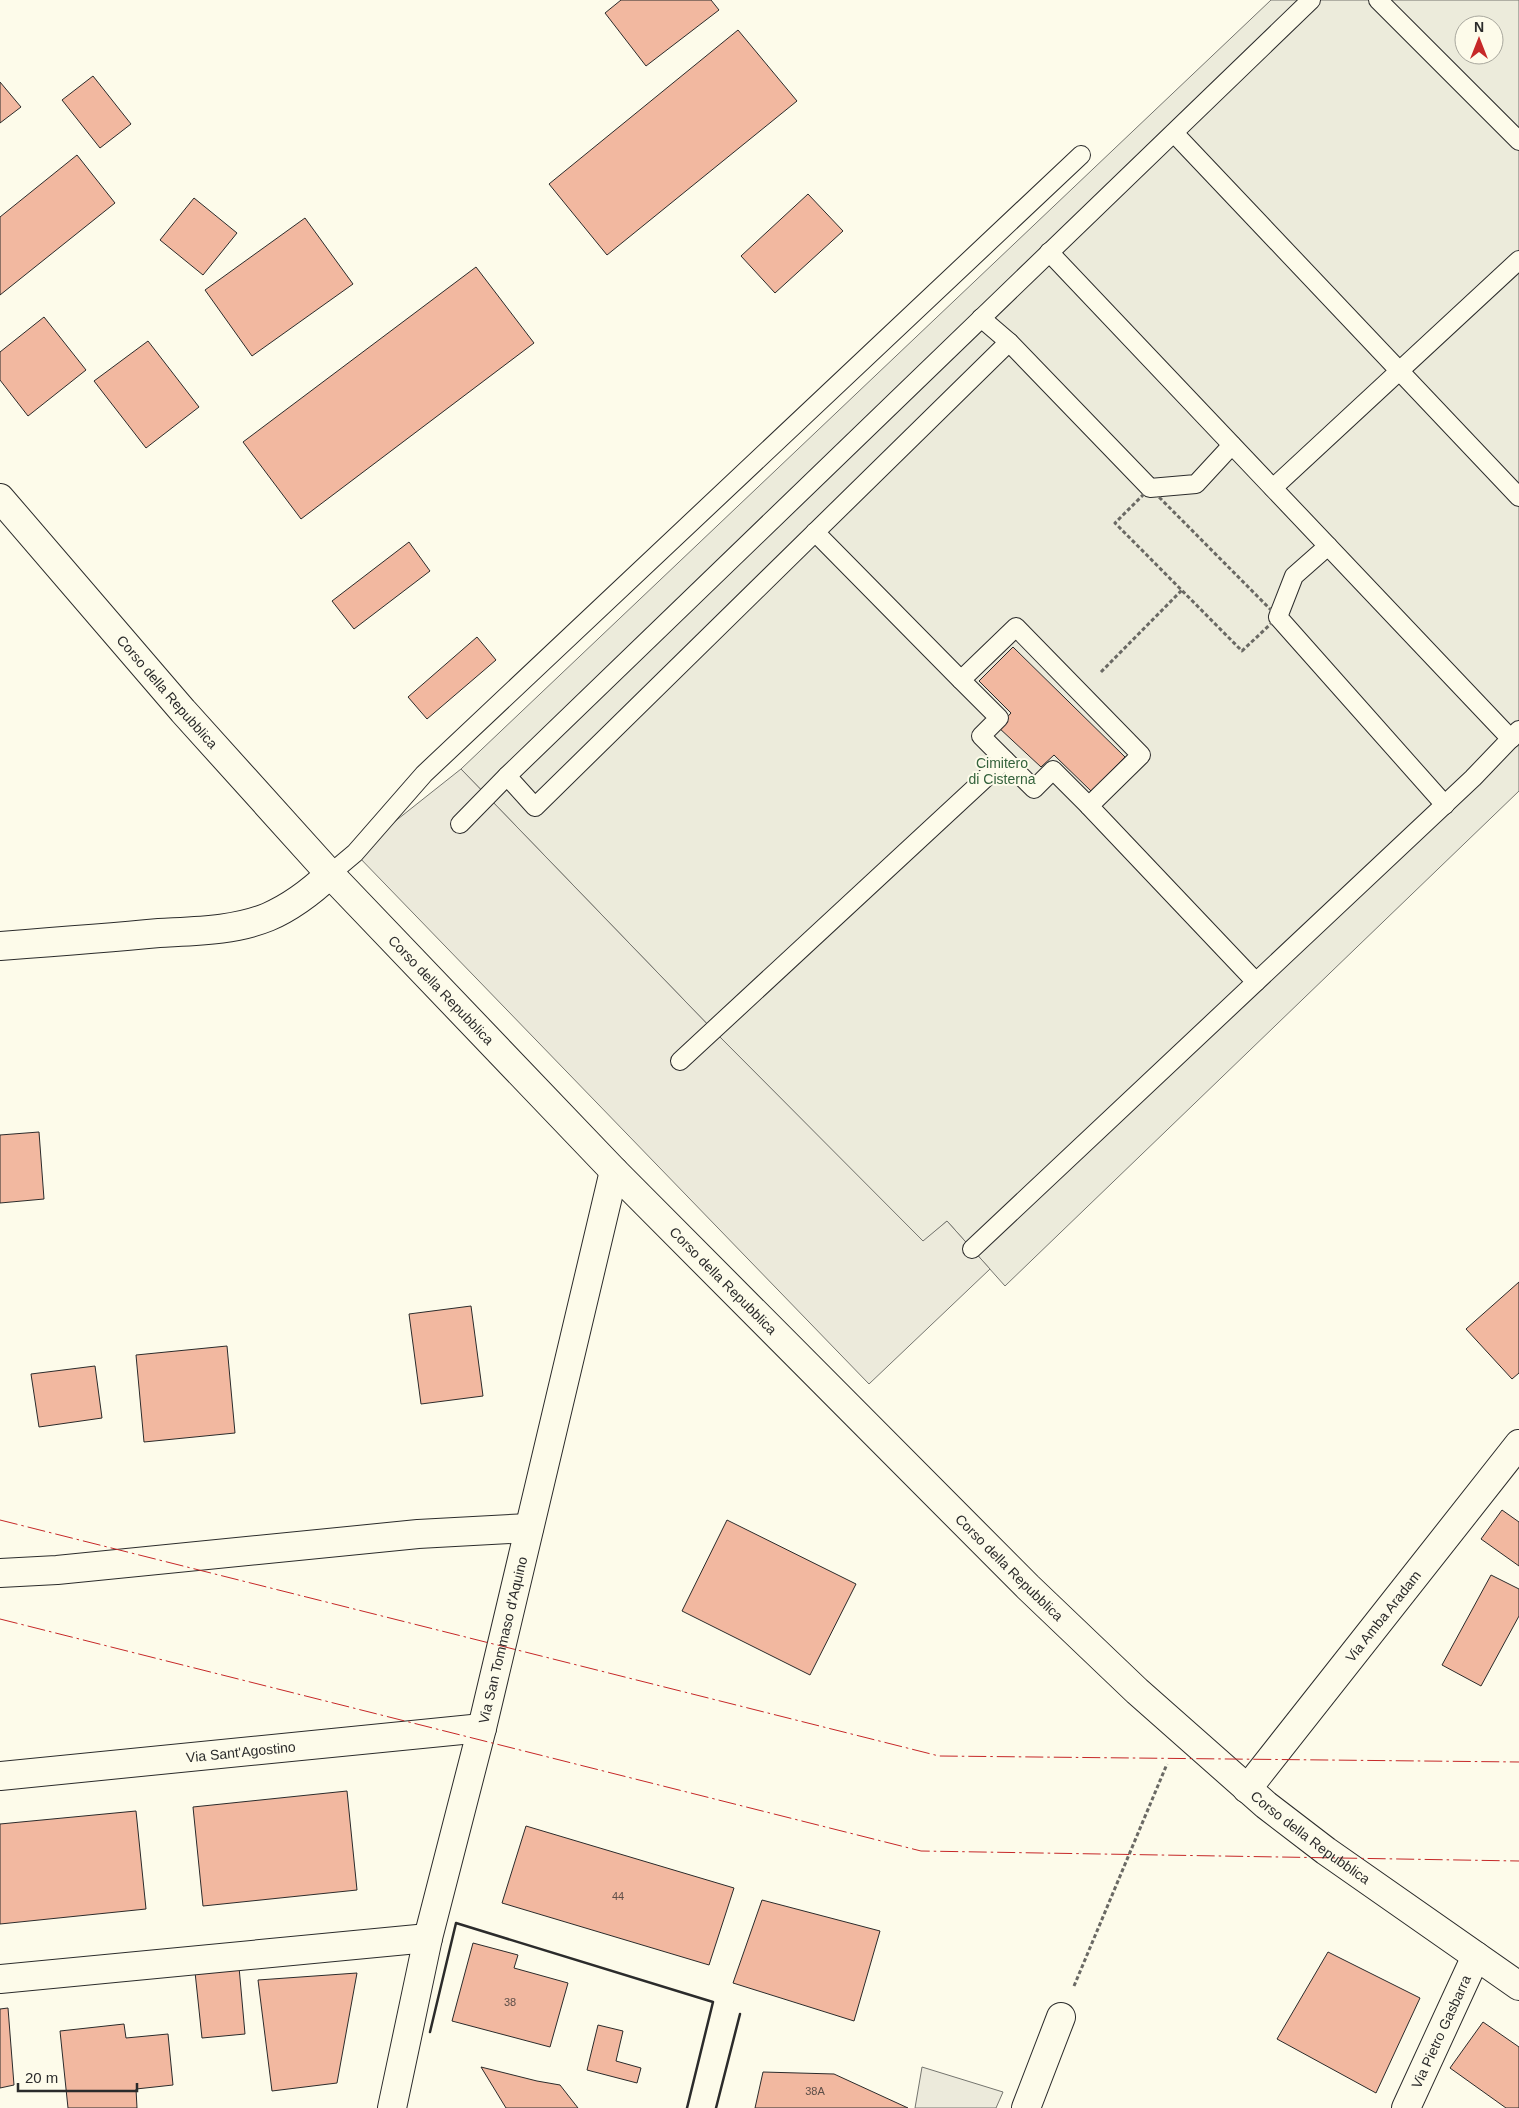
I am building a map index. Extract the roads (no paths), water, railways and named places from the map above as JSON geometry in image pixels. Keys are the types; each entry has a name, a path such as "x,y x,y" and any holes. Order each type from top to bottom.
{"street":[{"name":"Corso della Repubblica","path":"0,498 182,711 330,874 614,1171 1028,1587 1247,1789 1326,1851 1519,1986"},
{"path":"0,946 212,929 249,923 288,907 306,896 330,874"},
{"name":"Via San Tommaso d'Aquino","path":"392,2108 428,1938 482,1728 614,1171"},
{"name":"Via Amba Aradam","path":"1247,1789 1519,1444"},
{"path":"0,1573 57,1570 418,1534 529,1528"},
{"name":"Via Sant'Agostino","path":"0,1776 482,1728"},
{"path":"0,1979 428,1938"},
{"name":"Via Pietro Gasbarra","path":"1406,2108 1476,1956"},
{"path":"1026,2108 1061,2017"}],"lane":[{"path":"460,824 507,776 1311,0"},
{"path":"1378,0 1519,141"},
{"path":"1174,133 1519,497"},
{"path":"330,874 355,853 424,774 1081,155"},
{"path":"972,1249 1445,805 1515,735 1328,546 1050,252"},
{"path":"1273,488 1519,260"},
{"path":"981,318 1009,342 1150,488 1196,484 1232,445"},
{"path":"507,776 535,807 1009,342"},
{"path":"815,532 999,718 981,736 1034,790 1053,770 1256,982"},
{"path":"1328,546 1294,576 1278,617 1445,805"},
{"path":"961,680 1016,627 1141,754 1088,806"},
{"path":"680,1061 1005,760"}],"park label":[{"name":"Cimitero di Cisterna","path":"1002,772"}]}
